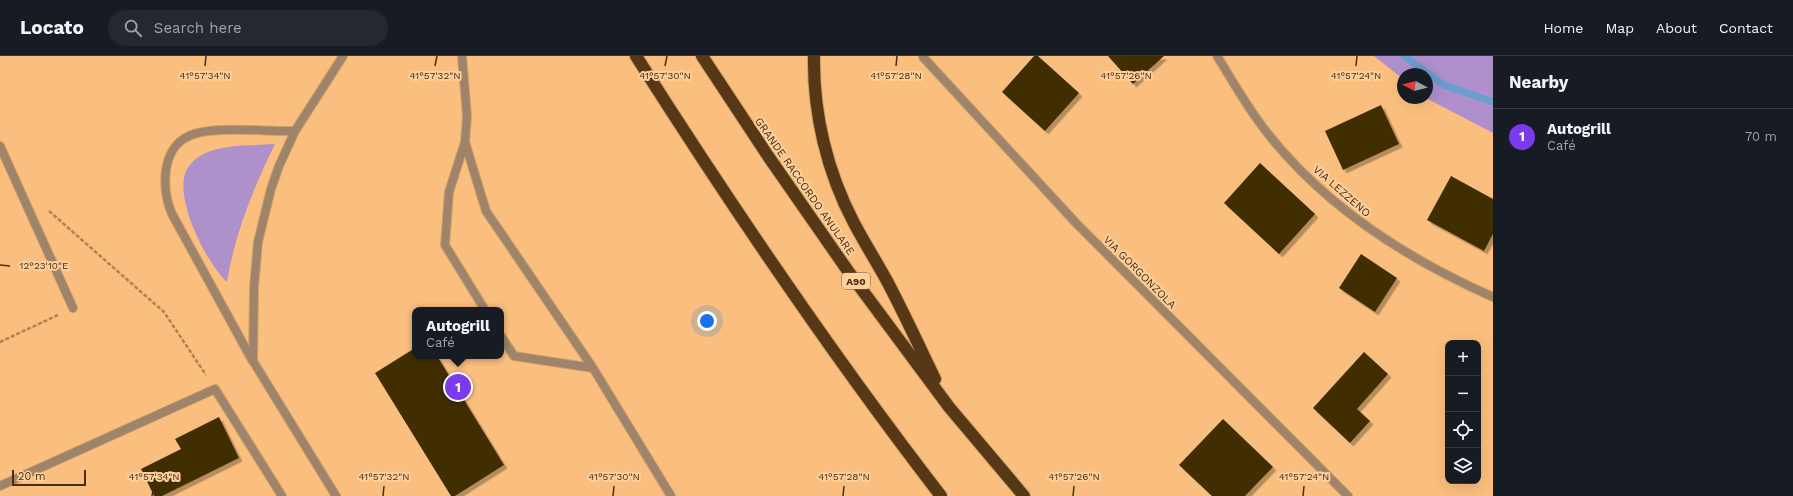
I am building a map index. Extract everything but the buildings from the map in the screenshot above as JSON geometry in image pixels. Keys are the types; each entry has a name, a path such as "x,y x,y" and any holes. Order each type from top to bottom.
{"highway":[{"path":"636,56 791,292 883,420 941,496"},
{"name":"GRANDE RACCORDO ANULARE","path":"702,56 729,98 848,271 949,406 1024,496"},
{"path":"814,56 814,72 819,120 830,168 853,222 887,281 949,406"}],"street":[{"path":"253,361 254,287 258,242 271,189 295,131 343,56"},
{"path":"462,56 467,116 465,142 449,192 445,245 483,307"},
{"name":"VIA LEZZENO","path":"1217,56 1264,129 1286,156 1330,197 1370,229 1392,244 1458,281 1493,297"},
{"name":"VIA GORGONZOLA","path":"926,57 1075,222 1348,496"},
{"path":"295,131 228,130 202,132 189,136 174,148 167,161 165,184 168,204 172,214 253,361 336,496"},
{"path":"465,142 486,210 592,368 670,496"},
{"path":"0,146 73,308"},
{"path":"504,341 514,356 592,368"},
{"path":"0,486 216,389 282,496"}],"path":[{"path":"48,210 164,312 216,389"},
{"path":"0,342 73,308"}],"shaded area":[{"path":"1374,56 1493,56 1493,133 1433,102 1433,68 1397,68 1397,74"},
{"path":"275,144 259,178 240,229 230,264 227,282 210,261 194,229 184,196 184,181 187,169 198,157 217,149 236,146"}],"waterway":[{"path":"1404,56 1444,85 1493,102"}],"place":[{"name":"Autogrill","path":"458,387"}]}
